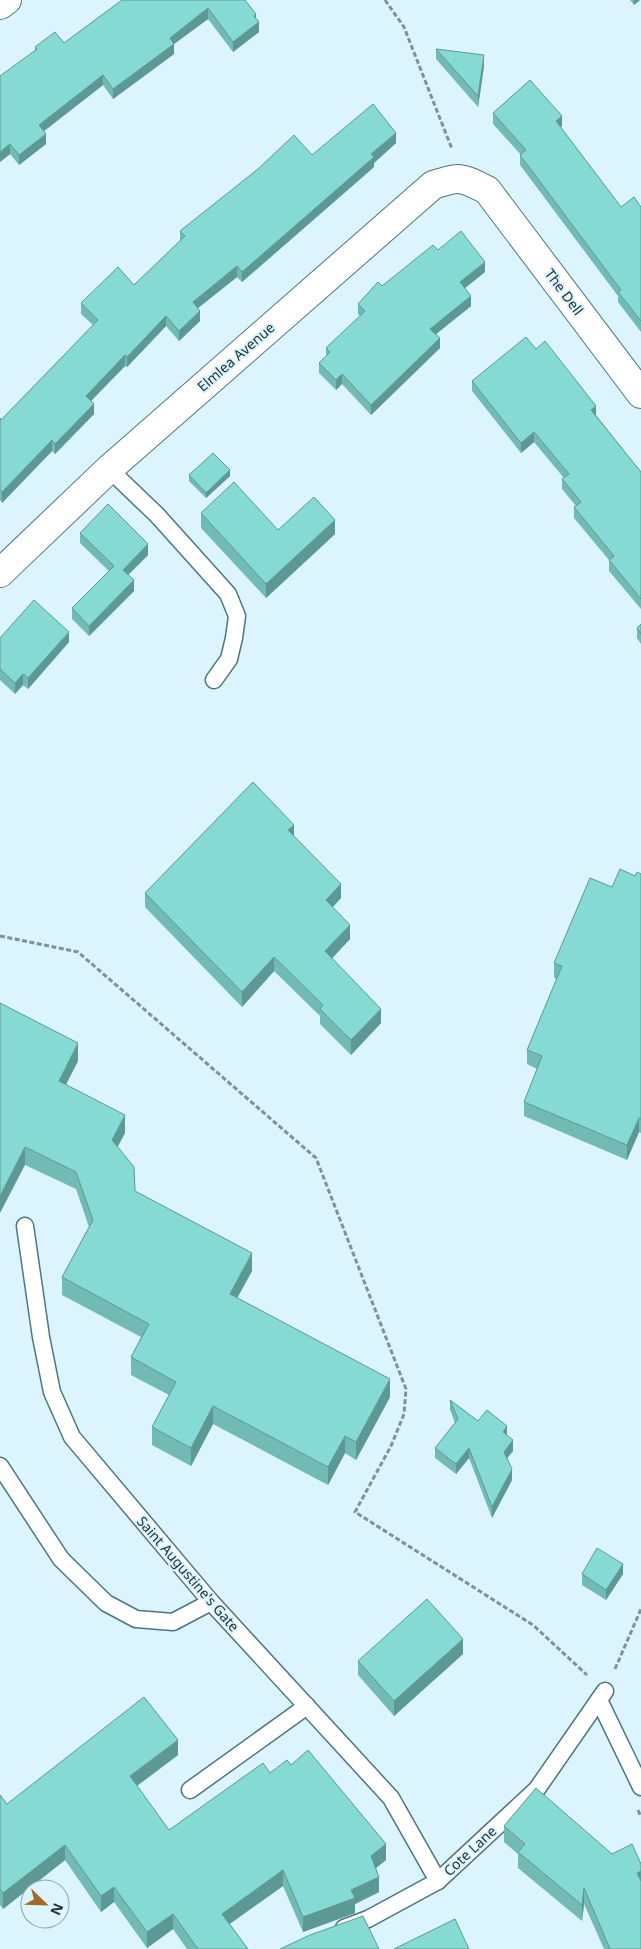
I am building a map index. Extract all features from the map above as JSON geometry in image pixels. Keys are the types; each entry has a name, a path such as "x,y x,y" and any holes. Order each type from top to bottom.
{"street":[{"path":"0,5 7,0"},
{"name":"Elmlea Avenue","path":"0,573 109,469 433,185 450,179 475,184"},
{"name":"The Dell","path":"475,184 641,394"}],"lane":[{"path":"109,469 157,515 228,594 237,616 234,638 229,659 214,680"},
{"name":"Saint Augustine's Gate","path":"24,1226 40,1336 52,1392 72,1437 211,1602 392,1798 438,1881"},
{"path":"0,1466 60,1559 106,1603 136,1619 173,1622 211,1602"},
{"path":"602,1696 641,1787"},
{"name":"Cote Lane","path":"326,1934 368,1919 438,1881 537,1789 602,1696"},
{"path":"190,1790 307,1706"}],"path":[{"path":"385,0 404,27 475,184"},
{"path":"0,936 78,952 316,1158 406,1389 404,1414 391,1446 355,1512 533,1625 602,1696 641,1609"}],"building":[{"path":"122,0 245,0 256,14 254,16 259,22 233,42 208,8 170,38 174,44 113,89 103,75 39,125 46,134 19,155 10,144 0,152 0,76 37,49 35,47 55,32 64,43"},
{"path":"436,49 484,55 478,96"},
{"path":"530,80 562,116 556,121 621,207 634,197 641,207 641,321 618,292 621,290 520,155 526,150 493,113"},
{"path":"373,104 396,133 371,154 374,157 242,272 237,266 193,302 200,311 179,331 166,316 86,396 94,404 55,444 52,440 2,492 0,490 0,418 1,420 98,320 81,303 118,267 134,285 185,236 180,231 258,169 294,135 312,155"},
{"path":"461,231 485,262 460,282 471,296 430,329 440,338 371,405 342,374 336,380 319,363 330,352 326,348 365,311 358,304 378,282 382,286 433,245 438,250"},
{"path":"526,337 536,349 545,341 596,406 591,410 641,472 641,599 609,560 614,556 574,507 581,502 562,479 569,474 534,432 521,443 472,381"},
{"path":"213,453 230,470 206,493 189,475"},
{"path":"234,482 278,530 314,497 335,520 266,584 201,513"},
{"path":"108,504 148,544 123,570 134,580 89,626 72,608 114,566 80,533"},
{"path":"34,600 69,632 28,678 23,674 15,683 0,669 0,638"},
{"path":"641,624 641,634 637,628"},
{"path":"253,782 294,825 288,830 341,884 326,900 350,925 325,951 381,1009 351,1040 320,1009 323,1005 274,957 242,992 145,893"},
{"path":"620,869 635,876 637,872 641,874 641,1119 639,1118 627,1145 524,1102 542,1056 527,1050 562,966 554,963 590,878 612,887"},
{"path":"0,1003 78,1043 59,1081 125,1115 112,1140 134,1167 135,1191 252,1253 230,1294 390,1379 356,1442 345,1436 328,1467 213,1406 191,1448 152,1427 176,1382 131,1357 149,1324 62,1277 93,1220 76,1172 25,1147 0,1196"},
{"path":"450,1400 478,1421 487,1410 507,1426 503,1432 513,1440 504,1452 512,1469 492,1507 469,1448 456,1464 435,1448 458,1419"},
{"path":"597,1548 623,1564 606,1590 582,1574"},
{"path":"427,1599 463,1639 394,1701 358,1661"},
{"path":"144,1697 178,1740 130,1776 169,1830 263,1763 270,1773 287,1760 291,1765 308,1750 386,1844 371,1856 379,1877 351,1890 355,1898 303,1917 283,1870 222,1914 248,1949 198,1949 173,1914 147,1932 114,1887 101,1896 65,1845 3,1893 0,1889 0,1795 7,1804"},
{"path":"536,1788 612,1854 632,1844 641,1864 641,1871 637,1873 641,1881 641,1949 610,1949 584,1888 582,1905 518,1852 525,1844 504,1826"},
{"path":"363,1916 379,1949 280,1949 310,1935"},
{"path":"455,1919 469,1949 394,1949"}]}
